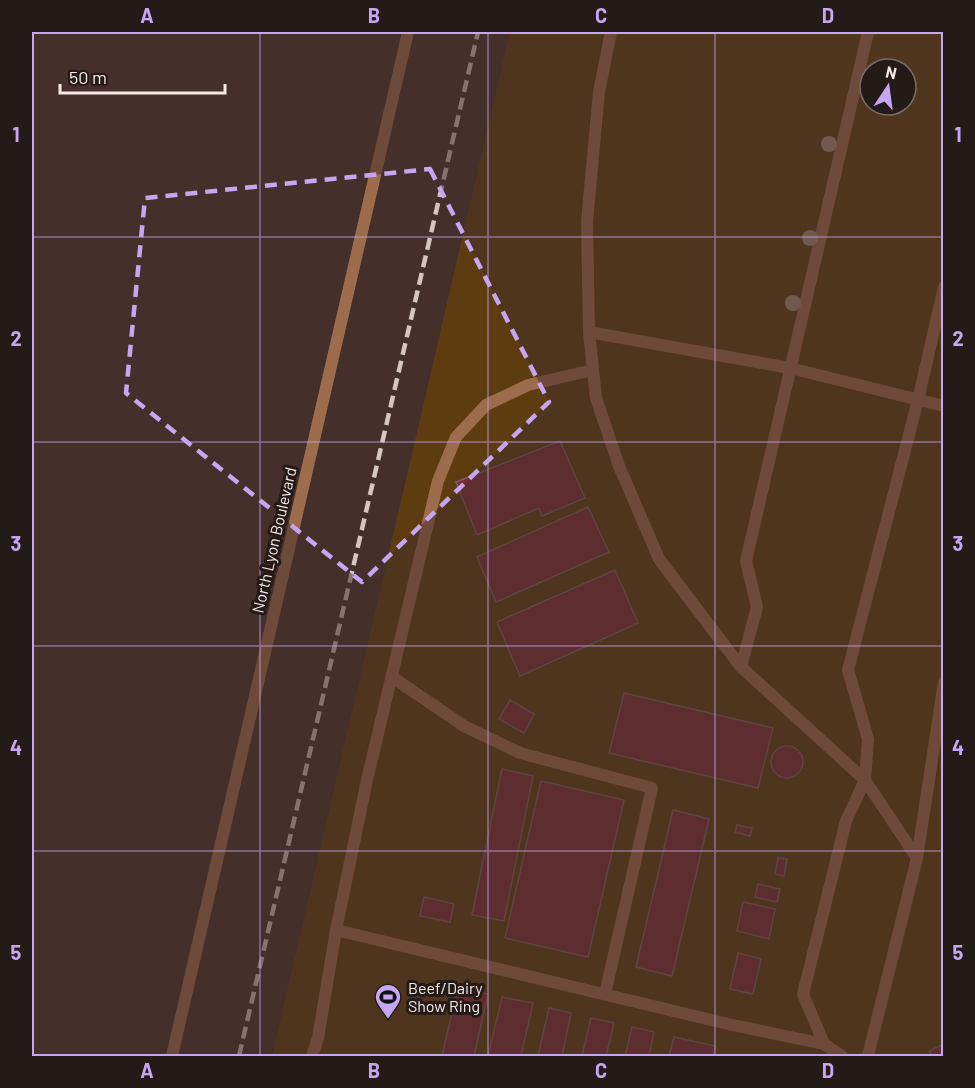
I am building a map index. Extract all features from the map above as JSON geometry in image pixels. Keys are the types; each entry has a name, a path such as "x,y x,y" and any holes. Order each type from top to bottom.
{"street":[{"name":"North Lyon Boulevard","path":"172,1056 408,32"},
{"path":"610,32 599,92 587,221 589,332 596,398 619,466 659,559 741,668 865,780 917,858"},
{"path":"741,668 758,607 746,561 868,32"},
{"path":"824,1044 803,994 846,820 865,780 868,739 848,670 918,400 944,287"},
{"path":"589,332 790,368 944,406"},
{"path":"312,1056 318,1038 336,930 367,780 438,481 456,437 486,405 528,385 593,370"},
{"path":"392,677 464,726 520,753 652,788 604,994"},
{"path":"878,1056 870,1050 917,858 944,682"},
{"path":"336,930 728,1024 824,1044 842,1056"}],"highlighted area":[{"path":"430,169 549,402 362,582 126,393 145,198"}],"shaded area":[{"path":"510,32 943,32 943,1056 272,1056"}],"building":[{"path":"560,441 585,498 542,516 539,508 477,535 456,482"},
{"path":"588,507 609,552 496,602 477,557"},
{"path":"615,570 638,623 520,676 497,622"},
{"path":"624,693 773,728 758,788 609,753"},
{"path":"510,700 534,714 524,733 499,719"},
{"path":"787,746 798,751 803,762 798,773 787,778 776,773 771,762 776,751"},
{"path":"502,769 533,776 504,921 472,915"},
{"path":"541,781 624,800 588,957 505,938"},
{"path":"673,810 709,819 672,976 636,967"},
{"path":"737,825 752,828 750,836 735,832"},
{"path":"778,858 787,859 784,876 775,874"},
{"path":"758,884 780,889 777,902 755,897"},
{"path":"424,897 454,904 450,922 420,916"},
{"path":"743,902 775,909 769,939 737,931"},
{"path":"738,953 761,959 753,994 730,989"},
{"path":"458,987 488,994 474,1056 442,1056"},
{"path":"502,997 533,1003 521,1056 488,1056"},
{"path":"549,1008 571,1013 562,1056 538,1056"},
{"path":"591,1018 614,1023 606,1056 582,1056"},
{"path":"632,1027 654,1032 649,1056 625,1056"},
{"path":"674,1037 715,1046 713,1056 669,1056"},
{"path":"944,1044 944,1056 932,1056 929,1051"}],"railway":[{"path":"239,1056 478,32"}],"place":[{"name":"Beef/Dairy Show Ring","path":"388,1020"}]}
